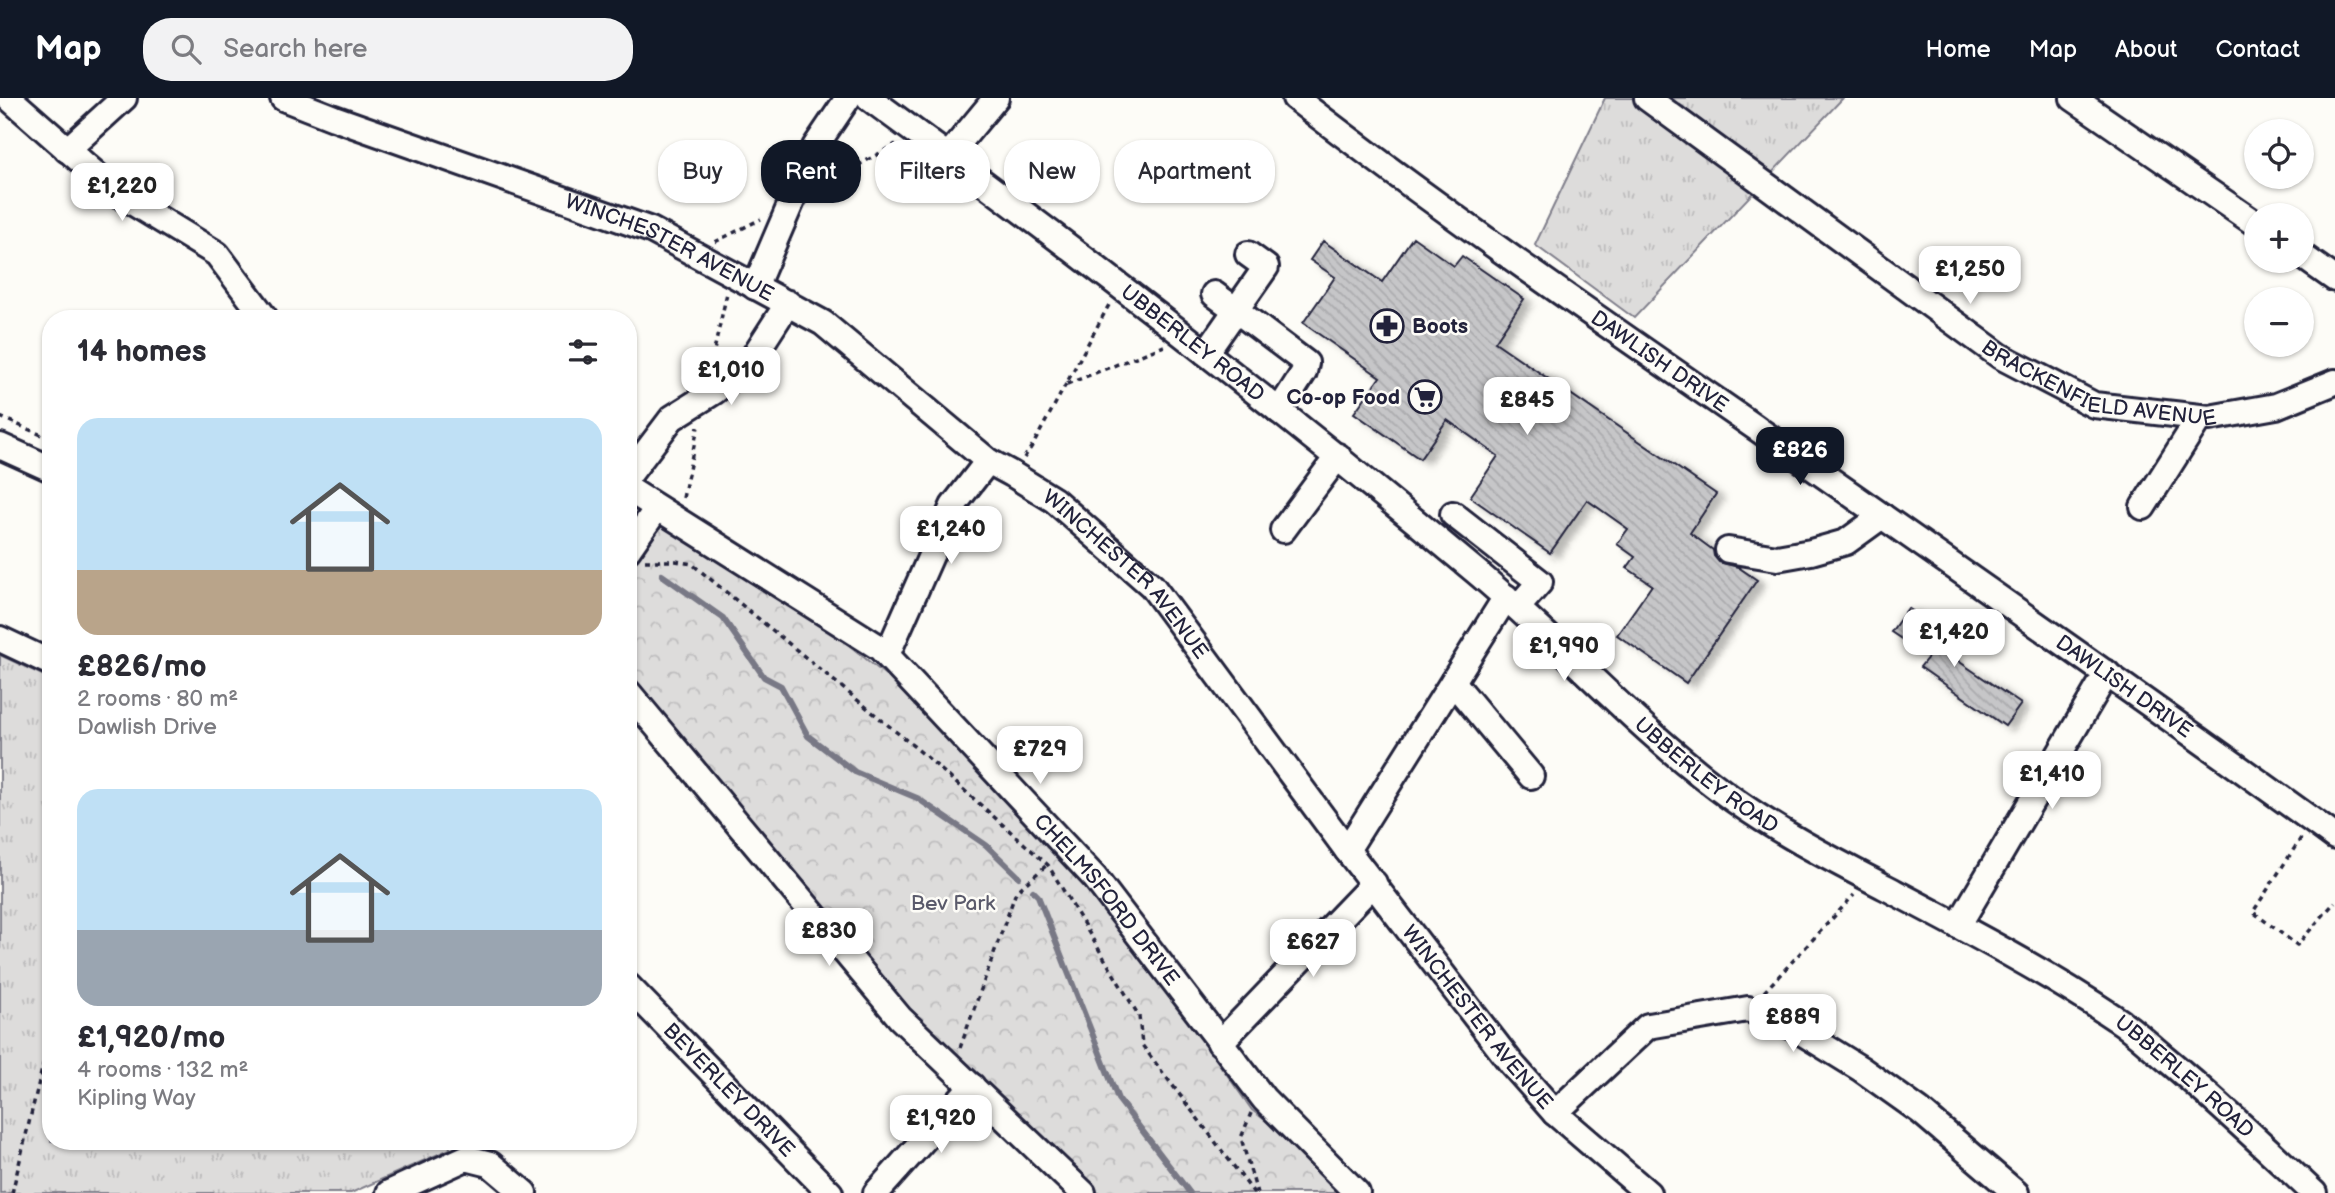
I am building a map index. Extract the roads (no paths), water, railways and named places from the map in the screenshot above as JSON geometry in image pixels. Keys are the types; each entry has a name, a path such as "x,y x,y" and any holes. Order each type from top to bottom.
{"street":[{"path":"9,98 117,193 217,254 259,310"},
{"path":"67,150 124,98"},
{"name":"WINCHESTER AVENUE","path":"283,98 651,230 823,323 988,461 1054,500 1152,586 1348,850 1511,1063 1555,1113 1648,1193"},
{"path":"755,287 815,147 848,98"},
{"name":"UBBERLEY ROAD","path":"869,98 926,140"},
{"path":"961,140 996,98"},
{"name":"DAWLISH DRIVE","path":"1295,98 1611,328 2106,673 2335,837"},
{"name":"BRACKENFIELD AVENUE","path":"1647,98 2000,356 2094,405 2209,418 2276,406 2335,382"},
{"path":"2073,98 2244,216"},
{"name":"UBBERLEY ROAD","path":"990,187 1121,284 1338,456 1512,602 1623,708 1735,801 1804,845 1958,926 2119,1020 2185,1074 2314,1193"},
{"path":"1206,353 1266,267 1248,254"},
{"path":"2314,264 2335,279"},
{"path":"1214,293 1306,363 1304,372 1279,411"},
{"path":"637,464 672,418 715,391 750,362 788,303"},
{"path":"2143,507 2181,451 2200,417"},
{"path":"0,446 42,465"},
{"path":"1283,530 1338,456"},
{"path":"887,655 953,506 988,461"},
{"name":"CHELMSFORD DRIVE","path":"637,495 880,648 1095,878 1264,1099 1357,1193"},
{"path":"637,549 657,508"},
{"path":"1348,850 1453,682 1512,602 1540,582 1453,514"},
{"path":"1728,550 1781,567 1820,544 1846,542 1882,516"},
{"path":"0,639 42,659"},
{"path":"1958,926 2106,673"},
{"path":"1453,682 1531,776"},
{"path":"637,703 900,1018 1083,1193"},
{"path":"1220,1043 1374,883"},
{"name":"BEVERLEY DRIVE","path":"637,995 830,1193"},
{"path":"1555,1113 1648,1027 1748,1009 1793,1027 1861,1069 1920,1111 2016,1193"},
{"path":"876,1193 972,1086"},
{"path":"389,1193 464,1150 490,1164 524,1193"}],"waterway":[{"path":"662,575 723,618 764,677 781,686 808,736 855,772 917,798 986,845 1019,877"},
{"path":"1033,891 1038,896 1118,1099 1190,1193"}],"place":[{"name":"Boots","path":"1387,326"},
{"name":"Co-op Food","path":"1425,397"}],"park label":[{"name":"Bev Park","path":"953,903"}]}
